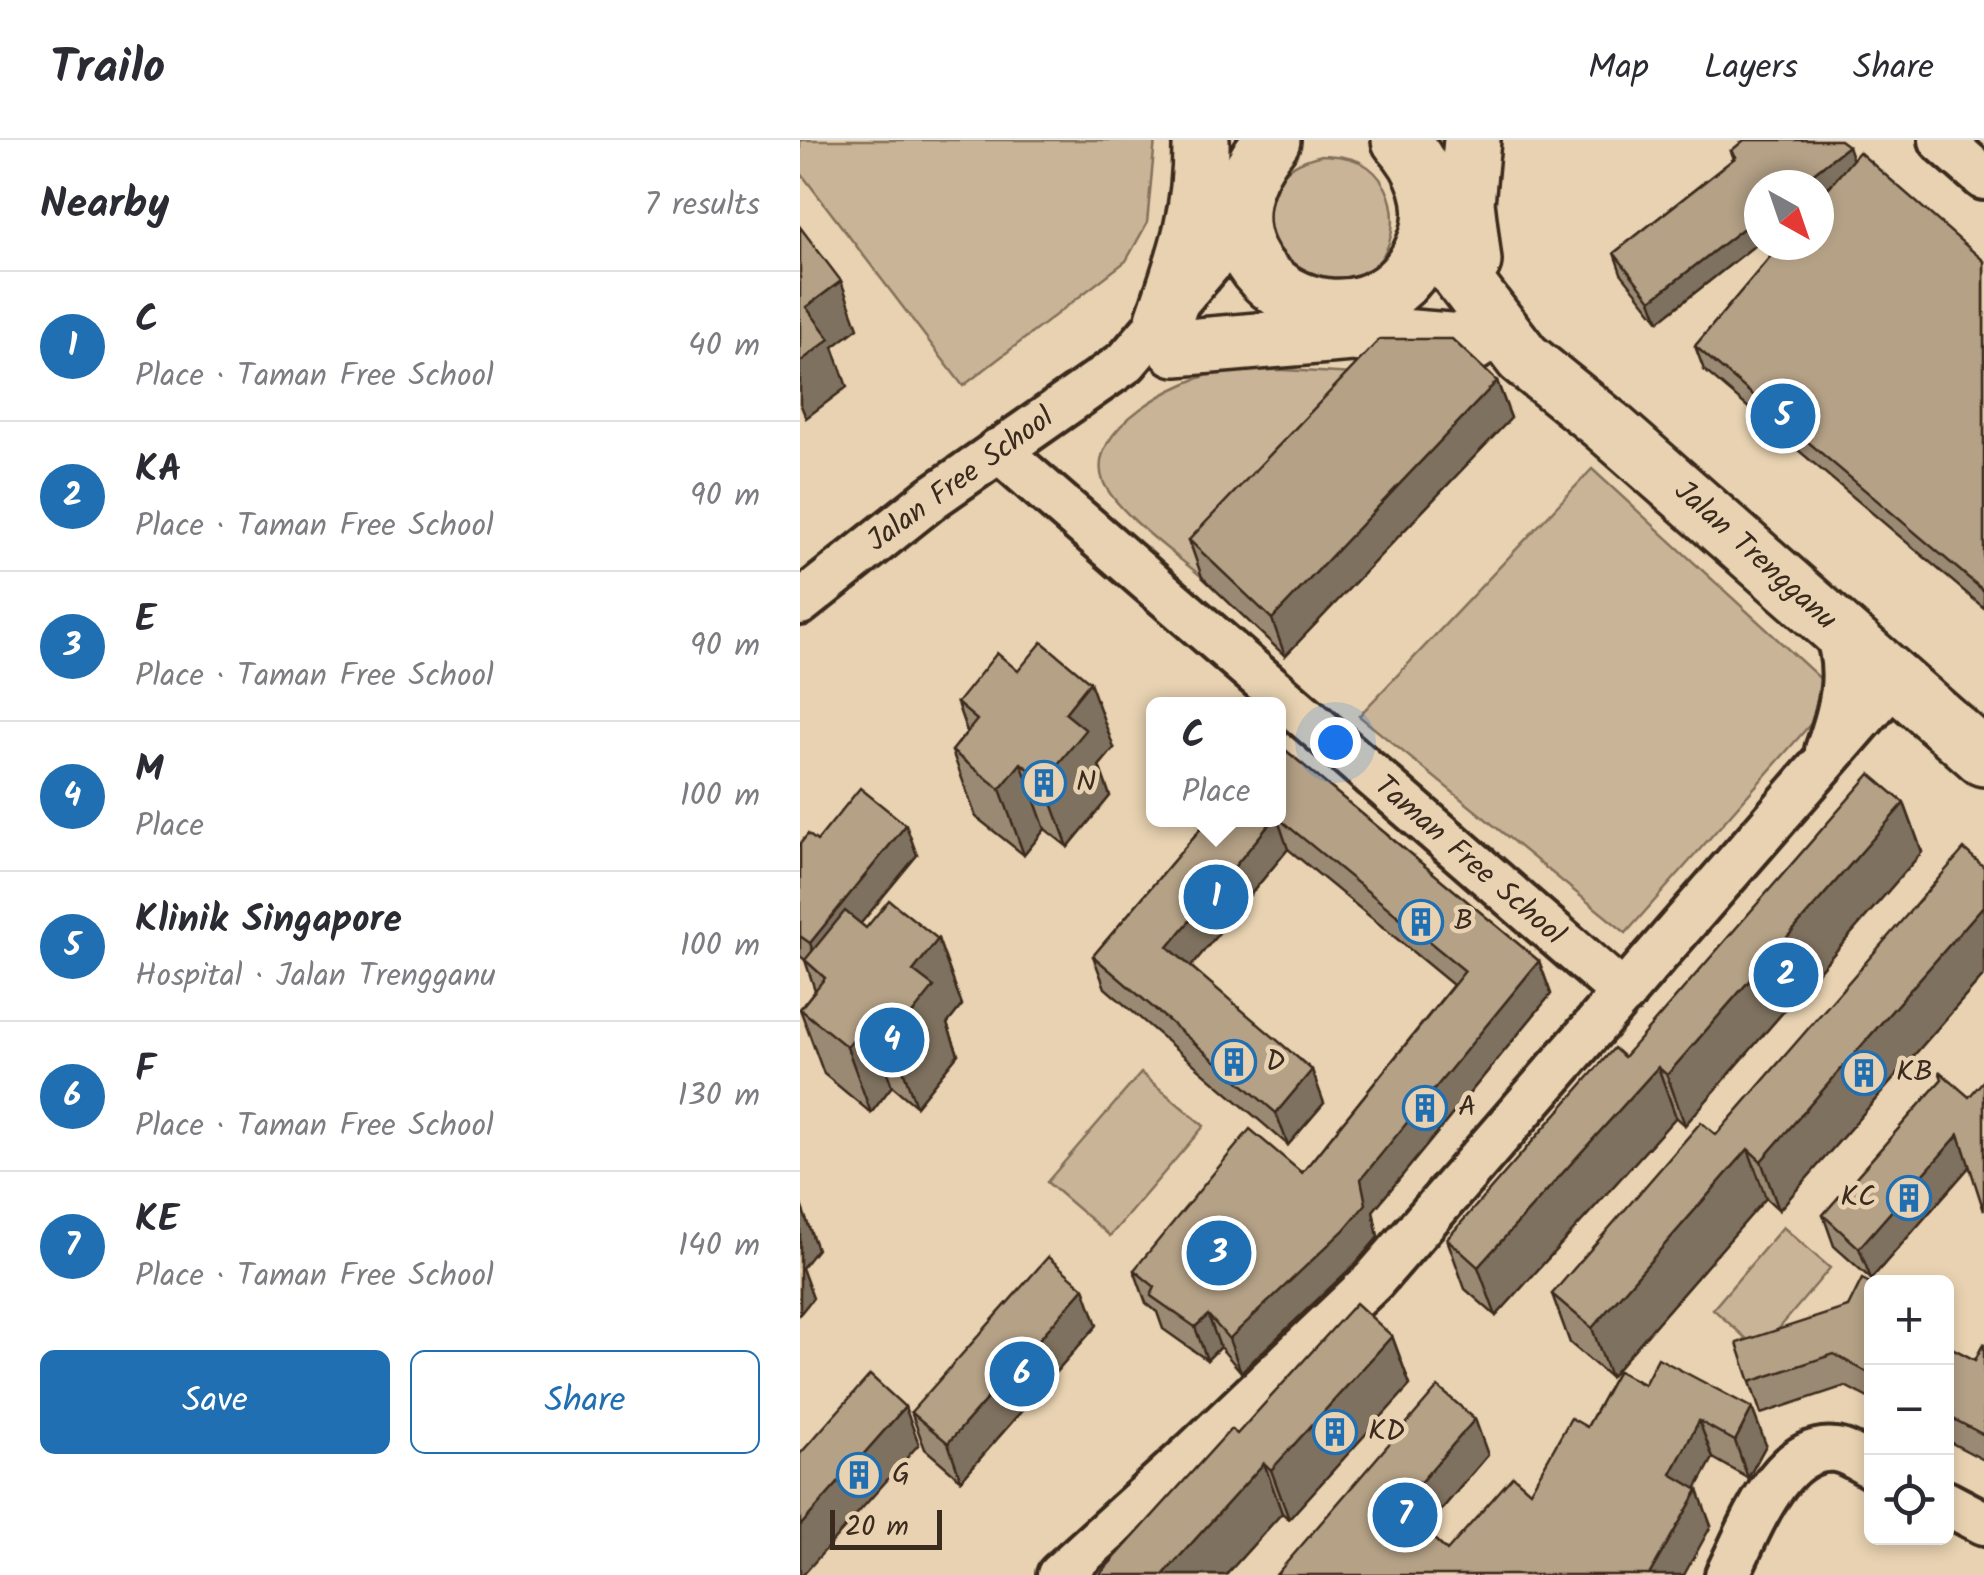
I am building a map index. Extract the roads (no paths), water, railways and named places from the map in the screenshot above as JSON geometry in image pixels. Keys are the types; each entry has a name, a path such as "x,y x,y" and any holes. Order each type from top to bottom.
{"main road":[{"path":"1201,140 1202,179 1194,234 1155,343 1352,333 1491,332 1466,203 1472,140"},
{"path":"1272,140 1237,186 1248,253 1262,276 1283,293 1308,304 1340,308 1372,301 1397,285 1417,262 1430,216"},
{"name":"Jalan Trengganu","path":"1400,140 1421,167 1430,216 1491,332 1608,426 1984,758"},
{"name":"Jalan Trengganu","path":"1372,301 1491,332"}],"street":[{"path":"1430,216 1460,140"},
{"path":"1941,140 1984,178"},
{"name":"Jalan Free School","path":"1155,343 1237,186"},
{"name":"Jalan Free School","path":"800,603 879,538 998,450 1155,343 1308,304"},
{"name":"Taman Free School","path":"998,450 1279,697"},
{"path":"800,559 879,538"},
{"path":"1822,765 1844,698 1845,675 1834,627"},
{"path":"1059,1575 1373,1280 1895,681"},
{"name":"Taman Free School","path":"1286,703 1624,994"},
{"path":"1727,1575 1776,1478 1796,1460 1836,1450 1864,1462"},
{"path":"1954,1508 1984,1523"}],"place":[{"name":"Klinik Singapore","path":"1783,416"},
{"name":"N","path":"1044,783"},
{"name":"C","path":"1216,897"},
{"name":"B","path":"1421,922"},
{"name":"KA","path":"1786,975"},
{"name":"M","path":"892,1040"},
{"name":"D","path":"1234,1062"},
{"name":"KB","path":"1864,1073"},
{"name":"A","path":"1425,1108"},
{"name":"KC","path":"1909,1198"},
{"name":"E","path":"1219,1253"},
{"name":"F","path":"1022,1374"},
{"name":"KD","path":"1335,1432"},
{"name":"G","path":"859,1475"},
{"name":"KE","path":"1405,1515"}]}
